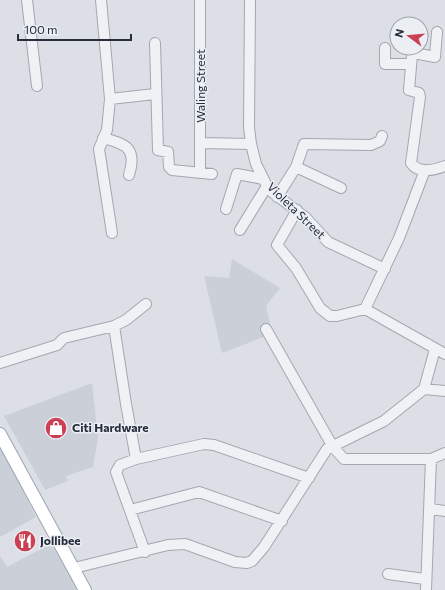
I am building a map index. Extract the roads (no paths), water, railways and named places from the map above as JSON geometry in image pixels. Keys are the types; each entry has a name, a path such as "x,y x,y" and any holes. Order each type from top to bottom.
{"main road":[{"path":"0,434 86,590"}],"street":[{"path":"27,0 36,86"},
{"path":"101,0 110,99 109,120 99,149 112,233"},
{"name":"Waling Street","path":"200,0 200,173"},
{"name":"Violeta Street","path":"250,0 249,127 256,164 265,183 278,197 305,217 328,242 385,268"},
{"path":"437,32 435,57 414,53 411,64 409,90 419,93 420,97 411,163 415,167 425,170 435,170 445,166"},
{"path":"155,43 155,94 158,150 168,152 170,169 212,174"},
{"path":"385,48 385,64 411,64"},
{"path":"110,99 155,94"},
{"path":"278,197 296,167 304,144 371,145 380,141 382,136"},
{"path":"103,138 120,142 132,154 133,158 129,175"},
{"path":"201,143 251,144"},
{"path":"296,167 341,188"},
{"path":"365,309 399,238 425,170"},
{"path":"226,209 237,174 265,183 240,230"},
{"path":"296,210 277,245 296,268 320,308 330,316 337,316 365,309 445,354"},
{"path":"0,363 57,345 64,338 114,326 126,320 146,304"},
{"path":"114,326 136,459"},
{"path":"266,329 333,447 346,460 432,459 445,454"},
{"path":"74,568 145,552 168,545 185,544 235,562 247,563 252,560 264,547 282,521 327,449 384,420 424,389 434,349"},
{"path":"424,389 445,391"},
{"path":"145,552 116,472 120,465 136,459 204,444 214,445 309,478"},
{"path":"426,590 425,579 431,509 432,459"},
{"path":"130,510 199,492 282,521"},
{"path":"431,509 445,511"},
{"path":"388,574 425,579"}],"place":[{"name":"Citi Hardware","path":"56,428"},
{"name":"Jollibee","path":"25,541"}]}
